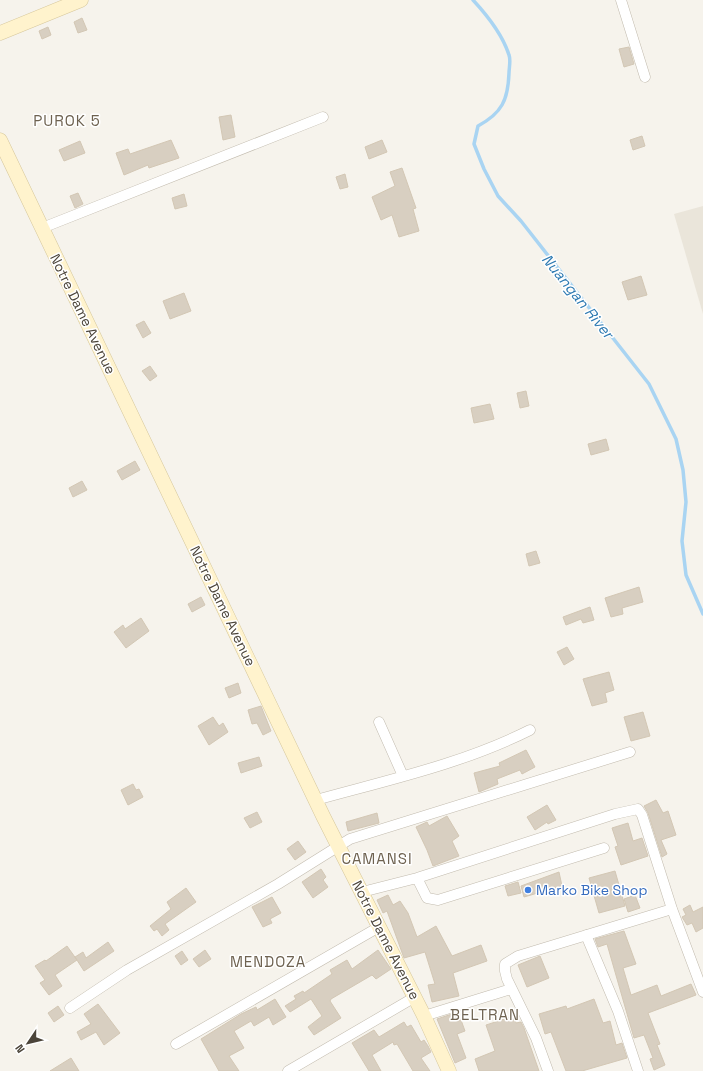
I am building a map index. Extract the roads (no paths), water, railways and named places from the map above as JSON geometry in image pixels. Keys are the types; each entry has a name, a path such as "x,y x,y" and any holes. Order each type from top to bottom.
{"street":[{"path":"0,33 81,0"},
{"path":"622,0 645,77"},
{"path":"42,228 323,117"},
{"name":"Notre Dame Avenue","path":"0,140 316,800 415,997 449,1071"},
{"path":"379,722 403,776"},
{"path":"316,800 470,756 502,744 530,730"},
{"path":"70,1008 127,970 278,884 338,845 350,839 630,752"},
{"path":"362,892 418,878 635,808 640,811 642,815 672,909 703,992"},
{"path":"418,878 427,898 438,900 604,848"},
{"path":"548,1071 536,1038 511,989 505,970 505,964 518,956 672,909"},
{"path":"176,1044 379,927"},
{"path":"586,935 618,1011 638,1071"},
{"path":"424,1016 511,989"},
{"path":"288,1071 415,997"}],"waterway":[{"name":"Nuangan River","path":"473,0 489,19 510,57 505,98 498,111 478,126 474,144 484,169 498,196 521,221 649,384 676,439 683,470 686,502 682,541 686,575 703,614"}],"place":[{"name":"Marko Bike Shop","path":"528,890"}],"district":[{"name":"PUROK 5","path":"67,120"},
{"name":"CAMANSI","path":"377,858"},
{"name":"MENDOZA","path":"268,961"},
{"name":"BELTRAN","path":"485,1014"}]}
